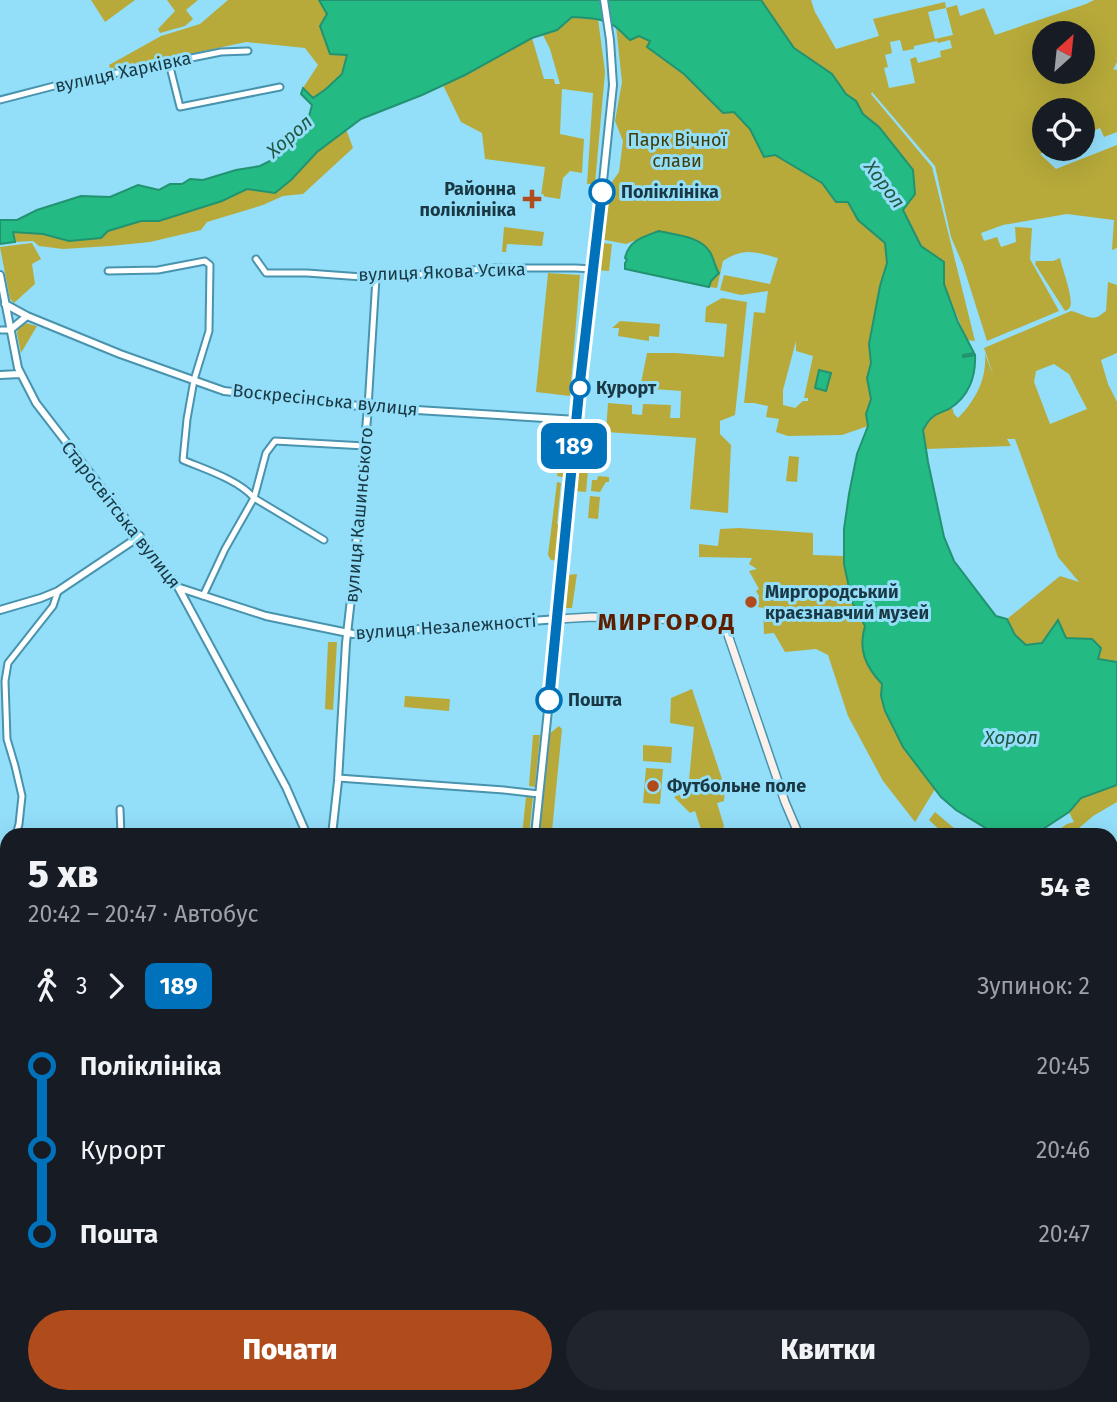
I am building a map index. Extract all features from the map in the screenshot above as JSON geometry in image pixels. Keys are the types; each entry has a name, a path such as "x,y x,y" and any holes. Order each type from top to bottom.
{"main road":[{"name":"вулиця Незалежності","path":"558,619 643,618 721,623 726,629 796,828"}],"street":[{"path":"535,828 612,85 610,40 604,0"},
{"name":"вулиця Харківка","path":"0,100 58,85 221,52 248,51"},
{"path":"169,63 180,107 279,87"},
{"name":"вулиця Якова Усика","path":"256,259 266,273 376,278 496,268 594,269"},
{"path":"108,271 158,270 205,261 210,265 208,331 194,380 183,460 249,492 254,498 324,540"},
{"path":"0,275 5,304"},
{"name":"вулиця Кашинського","path":"333,828 347,634 365,446 376,278"},
{"name":"Воскресінська вулиця","path":"5,304 27,316 120,354 224,391 368,407 577,420"},
{"name":"Старосвітська вулиця","path":"5,304 20,374 36,403 178,587 286,787 304,828"},
{"path":"1,330 10,330 27,316"},
{"path":"0,375 20,374"},
{"path":"203,596 254,498 266,453 275,441 365,446"},
{"path":"0,610 58,591 140,536"},
{"name":"вулиця Незалежності","path":"178,587 267,615 347,634 558,619"},
{"path":"18,828 22,796 7,739 3,703 8,663 53,606 58,591"},
{"path":"338,778 539,794"},
{"path":"120,809 121,828"}],"green space":[{"path":"91,0 135,0 105,22"},
{"path":"167,0 198,0 186,10 193,19 185,26 160,33 158,29 175,11"},
{"path":"228,0 319,0 327,14 321,26 325,37 348,55 342,74 313,98 303,88 318,65 305,48 246,42 111,71 109,65 161,36 200,24"},
{"path":"761,0 811,0 836,49 879,36 873,19 945,2 946,8 957,5 960,16 984,8 995,35 1032,22 1032,84 1096,84 1096,21 1036,21 1094,0 1117,0 1117,62 1113,70 1117,71 1117,132 1104,137 1100,128 1095,130 1095,98 1032,98 1032,161 1047,161 1056,169 1076,161 1095,161 1095,154 1117,145 1117,248 1112,250 1114,220 1067,214 1003,225 981,233 984,241 997,237 1001,247 1016,242 1015,227 1032,228 1030,259 1059,311 987,341 963,265 951,237 935,166 872,92 932,167 975,341 967,340 944,284 944,262 921,246 903,209 879,127 863,114 856,101 846,94 832,74 794,49","holes":["946,8 953,35 935,39 928,12","900,40 903,51 914,49 914,46 950,40 952,48 940,51 941,57 918,63 916,57 910,59 915,83 889,88 884,68 888,67 885,55 892,53 890,42"]},
{"path":"572,17 598,19 605,72 595,184 587,184 593,93 562,89 560,134 584,139 582,173 570,171 563,178 560,199 541,196 545,167 485,159 482,133 461,122 443,85 532,38 544,79 554,79 555,84 560,84 543,35 557,30"},
{"name":"Парк Вічної слави","path":"616,26 622,34 651,41 647,47 684,74 723,113 734,112 750,129 764,157 775,155 822,183 836,202 848,202 858,220 885,243 887,263 869,344 871,363 867,378 871,399 866,414 868,426 842,435 788,436 776,432 779,419 766,417 768,406 744,403 754,312 765,313 768,291 741,295 720,290 724,275 770,284 778,258 750,252 730,257 723,261 717,288 709,287 718,273 715,262 694,239 659,231 626,244 600,239 605,192 619,172 623,141 615,121 622,82","holes":["796,341 796,351 813,356 804,398 808,398 808,401 803,401 795,408 783,405 783,390"]},
{"path":"346,129 353,148 303,194 283,196 207,222 201,230 150,242 110,246 63,249 39,246 33,241 15,242 12,232 43,234 69,241 101,238 108,231 141,221 159,221 222,201 247,189 275,193 317,152"},
{"path":"504,227 544,232 542,246 507,244 506,252 502,252"},
{"path":"32,243 41,259 32,264 35,284 14,303 10,299 0,247"},
{"path":"600,243 612,244 609,271 597,270"},
{"path":"1060,258 1071,303 1065,311 1035,264 1036,261 1053,261"},
{"path":"548,273 580,275 570,396 536,392"},
{"path":"1108,282 1117,285 1117,353 1101,360 1117,402 1117,662 1098,659 1092,639 1066,639 1026,645 1015,635 1007,619 1060,576 1079,582 1058,557 1015,439 1007,439 1011,446 926,449 923,430 933,417 952,407 958,418 964,411 975,397 982,381 985,354 994,377 984,348 1071,311 1094,318 1106,311","holes":["1054,364 1069,374 1087,409 1050,424 1034,382 1036,371"]},
{"path":"722,298 747,302 735,415 720,421 720,434 731,445 728,513 690,509 696,438 606,432 608,403 632,405 632,414 642,415 643,404 671,405 670,418 680,418 681,391 640,388 647,353 724,357 727,324 705,322 706,307"},
{"path":"620,321 660,324 659,337 649,336 649,341 618,336 619,328 612,328"},
{"path":"25,323 37,326 21,353 17,333 19,326"},
{"path":"562,424 571,426 573,431 567,478 557,476"},
{"path":"582,427 592,429 586,492 575,491"},
{"path":"789,456 799,457 797,482 786,481"},
{"path":"598,476 609,477 609,482 606,482 600,492 591,491 592,480 597,480"},
{"path":"557,482 561,483 557,524 562,525 560,561 551,560 548,555"},
{"path":"590,496 600,497 598,519 588,518"},
{"path":"720,529 813,533 813,555 844,556 852,602 866,626 862,637 873,674 882,684 881,696 903,747 935,789 915,822 883,781 848,716 828,655 816,649 785,652 774,633 764,634 763,608 758,607 759,596 756,591 759,589 749,571 757,569 749,564 752,558 699,557 699,544 718,546"},
{"path":"577,574 572,608 563,608 568,575"},
{"path":"328,642 337,642 333,710 325,709"},
{"path":"692,689 725,788 724,801 717,803 723,828 701,828 695,811 690,813 674,797 688,791 694,727 670,723 671,698"},
{"path":"405,696 450,699 449,711 404,707"},
{"path":"559,726 562,729 552,828 540,828 549,734"},
{"path":"533,735 540,735 535,787 529,786"},
{"path":"643,745 672,747 671,763 643,761"},
{"name":"Футбольне поле","path":"646,768 663,769 660,804 643,803"},
{"path":"1117,785 1117,802 1079,828 1061,828 1074,822 1069,812 1081,798"},
{"path":"526,797 533,797 530,828 523,828"},
{"path":"935,812 954,828 938,828 929,820"}],"water":[{"name":"Хорол","path":"319,0 761,0 794,48 832,74 846,94 856,101 863,114 879,127 913,170 915,194 903,210 921,246 944,262 944,284 958,322 974,353 963,357 975,355 970,385 962,398 949,409 932,417 923,430 944,537 954,561 996,616 1007,619 1015,635 1026,645 1042,643 1058,620 1066,638 1092,639 1101,648 1098,659 1117,662 1117,785 1081,798 1069,812 1045,828 986,828 941,797 903,747 885,711 881,696 882,684 864,657 862,642 865,626 852,602 844,564 844,529 849,494 857,454 868,426 866,414 871,399 867,378 871,363 869,344 887,263 885,243 858,220 848,202 836,202 822,183 775,155 764,157 750,129 734,112 723,113 684,74 647,47 650,41 639,36 630,40 613,25 602,20 572,17 557,30 532,38 465,75 361,119 317,152 275,193 247,189 222,201 159,221 141,221 108,231 101,238 69,241 43,234 13,232 15,242 0,244 0,220 17,220 37,210 81,196 110,197 138,185 159,190 190,179 203,180 260,166 278,157 298,137 308,120 312,105 301,94 303,88 313,98 342,74 347,55 330,54 320,26 327,14"},
{"path":"659,231 687,237 706,247 719,273 709,287 625,269 625,258 630,247 637,240"},
{"path":"819,370 831,373 826,391 815,388"}],"bus line":[{"name":"189","path":"549,700 580,382 602,192"}],"place":[{"name":"Поліклініка","path":"602,192"},
{"name":"Районна поліклініка","path":"532,199"},
{"name":"Курорт","path":"580,388"},
{"name":"Миргородський краєзнавчий музей","path":"751,602"},
{"name":"Пошта","path":"549,700"},
{"name":"Футбольне поле","path":"653,786"}],"district":[{"name":"МИРГОРОД","path":"667,622"}]}
